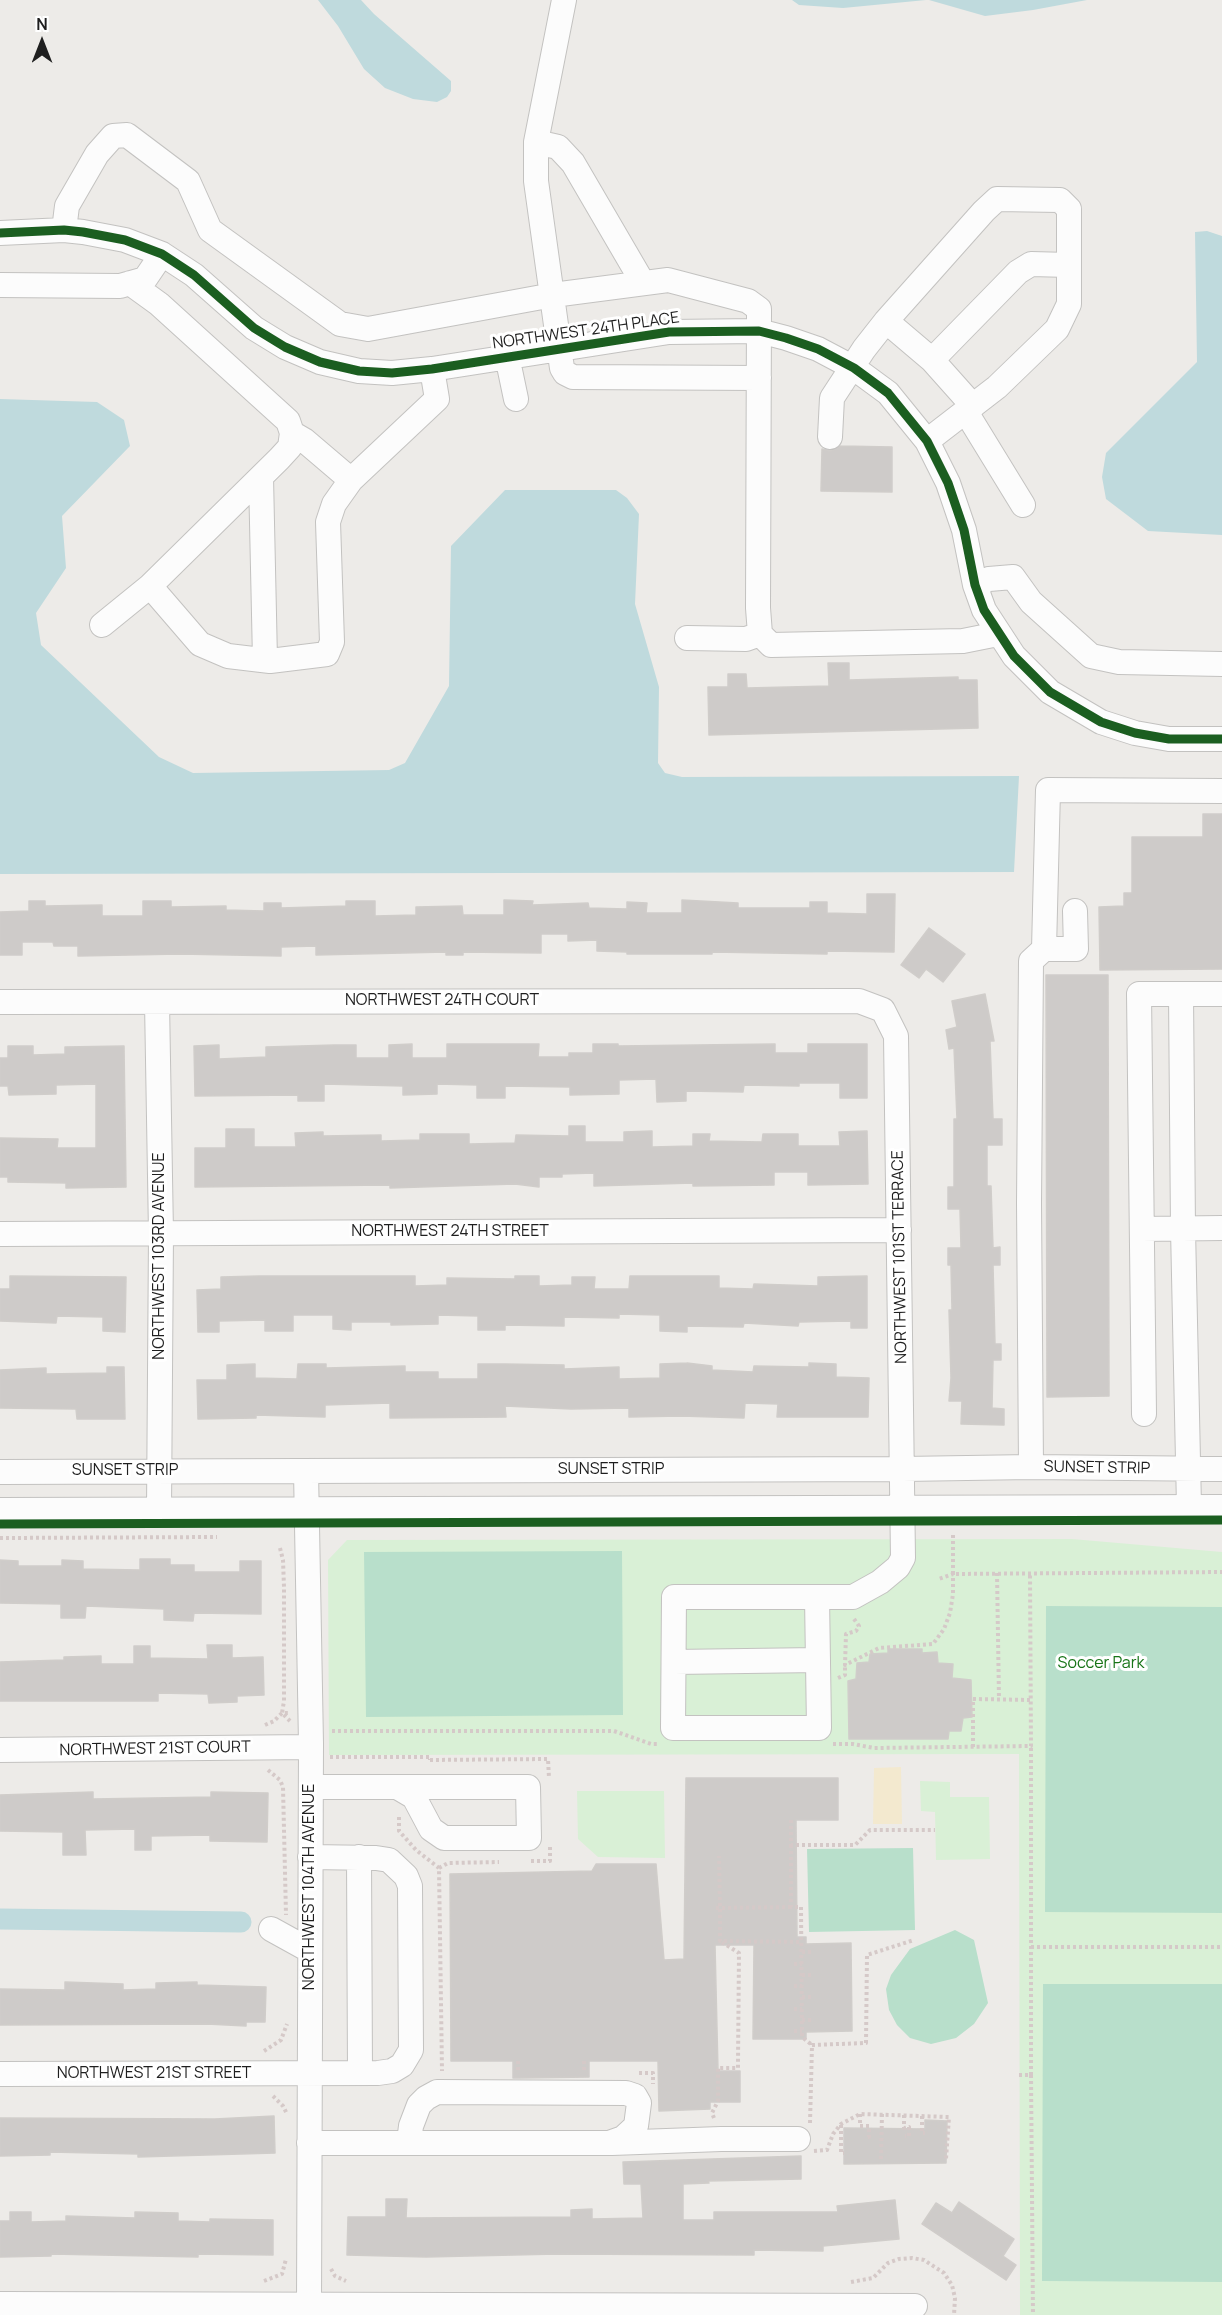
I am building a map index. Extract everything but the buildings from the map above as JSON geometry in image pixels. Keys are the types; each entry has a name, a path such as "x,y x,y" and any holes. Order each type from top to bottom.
{"street":[{"path":"564,0 536,142 536,181 562,368 565,373 573,377 759,378"},
{"path":"64,230 67,206 97,154 113,136 127,135 188,181 210,230 340,324 368,329 553,295 668,280 748,300 759,309 758,608 760,634 771,645 963,641 998,634"},
{"path":"536,142 558,147 573,163 643,283"},
{"path":"830,437 832,398 886,321 997,199 1060,201 1069,209 1069,304 1057,329 997,387 927,441"},
{"name":"NORTHWEST 24TH PLACE","path":"0,233 64,230 125,240 162,254 194,275 254,328 285,347 320,362 359,371 392,373 432,369 669,333 759,332 818,349 854,368 888,393 927,441 951,492 963,530 975,585 984,610 1014,656 1050,692 1101,722 1135,733 1169,739 1222,739"},
{"path":"0,285 120,286 145,279 162,254"},
{"path":"932,360 1018,272 1031,264 1069,265"},
{"path":"102,625 150,586 261,477 290,447 292,433 288,421 159,304 130,283"},
{"path":"886,321 932,360 969,409 1023,505"},
{"path":"507,356 516,399"},
{"path":"150,586 200,644 228,656 265,660 327,654 332,642 328,522 334,504 351,480 436,399 432,369"},
{"path":"292,433 304,440 351,480"},
{"path":"261,477 265,660"},
{"path":"975,585 989,579 1013,577 1031,602 1091,656 1119,662 1222,664"},
{"path":"687,638 746,639 760,634"},
{"path":"1044,950 1048,790 1222,791"},
{"path":"1031,1467 1029,1203 1031,961 1044,950 1076,950 1075,911"},
{"path":"1144,1413 1140,994 1222,994"},
{"path":"1181,994 1189,1507"},
{"name":"NORTHWEST 24TH COURT","path":"0,1002 859,1001 883,1010"},
{"name":"NORTHWEST 103RD AVENUE","path":"157,1002 160,1234 159,1510"},
{"name":"NORTHWEST 101ST TERRACE","path":"817,1597 853,1597 880,1582 898,1567 903,1558 896,1036 883,1010"},
{"path":"1142,1229 1222,1228"},
{"name":"NORTHWEST 24TH STREET","path":"0,1234 899,1230"},
{"name":"SUNSET STRIP","path":"0,1472 1031,1467 1222,1469"},
{"name":"NORTHWEST 104TH AVENUE","path":"306,1471 319,1752 311,1787 309,2304"},
{"path":"0,1510 1222,1507"},
{"path":"674,1597 817,1597 818,1660 819,1728 673,1728 674,1597"},
{"path":"674,1662 818,1660"},
{"name":"NORTHWEST 21ST COURT","path":"0,1750 319,1752"},
{"path":"311,1787 397,1787 528,1787 529,1838 444,1838 431,1829 414,1797 397,1787"},
{"name":"NORTHWEST 21ST STREET","path":"0,2074 360,2073 392,2071 402,2066 411,2050 410,1886 406,1876 389,1860 359,1857 310,1857"},
{"path":"359,1857 360,2073"},
{"path":"279,1933 309,1950"},
{"path":"409,2142 411,2126 419,2105 437,2092 626,2093 635,2096 639,2103 636,2126 622,2138 609,2143"},
{"path":"309,2143 609,2143 806,2136"},
{"path":"0,2304 915,2306"}],"path":[{"path":"845,1617 855,1619 859,1626 856,1631 846,1634 845,1665 879,1648 933,1644 944,1629 950,1612 954,1574 953,1535"},
{"path":"0,1538 217,1538"},
{"path":"280,1548 284,1587"},
{"path":"939,1579 954,1574 1222,1572"},
{"path":"997,1574 999,1700"},
{"path":"973,1747 973,1699 1031,1700"},
{"path":"1031,1746 1033,2315"},
{"path":"319,1752 430,1757 430,1765"},
{"path":"265,1770 272,1772 283,1787 279,1933"},
{"path":"791,1820 791,1907"},
{"path":"791,1845 855,1845 870,1830 935,1830"},
{"path":"719,1856 720,1941"},
{"path":"718,1908 801,1907 802,2037 812,2045 866,2043 867,1955 914,1940"},
{"path":"720,1941 801,1942"},
{"path":"720,1941 739,1953 738,2068 718,2068 718,2101 712,2113 721,2139"},
{"path":"1031,1947 1222,1947"},
{"path":"801,1952 811,1952"},
{"path":"794,1964 801,1964"},
{"path":"802,1975 812,1975"},
{"path":"794,1986 802,1986"},
{"path":"802,1997 812,1997"},
{"path":"794,2009 802,2009"},
{"path":"802,2020 812,2020"},
{"path":"257,2051 264,2051 281,2040 287,2023"},
{"path":"794,2031 802,2031"},
{"path":"812,2045 806,2136 810,2151 827,2150 832,2133 841,2124 860,2114 949,2117 946,2159"},
{"path":"1019,2075 1031,2075"},
{"path":"264,2093 276,2098 288,2116"},
{"path":"860,2114 860,2126 869,2126 869,2137 866,2137"},
{"path":"882,2114 881,2160 883,2160"},
{"path":"904,2115 904,2128 909,2127 909,2136 905,2136"},
{"path":"922,2116 922,2133 925,2133"},
{"path":"841,2124 841,2153 844,2153"},
{"path":"258,2283 282,2274 286,2261 286,2250"},
{"path":"849,2282 873,2278 888,2263 899,2259 924,2260 944,2273 952,2285 955,2298 954,2315"},
{"path":"330,2266 335,2276 343,2281 352,2282"}],"sand":[{"path":"901,1767 902,1824 873,1824 874,1768"}],"green space":[{"name":"Soccer Park","path":"1072,1539 1222,1552 1222,2315 1020,2315 1019,1754 329,1755 328,1560 347,1540"},
{"path":"622,1551 623,1715 366,1717 364,1552"},
{"path":"1046,1606 1222,1607 1222,1913 1045,1912"},
{"path":"920,1781 950,1782 950,1797 989,1797 990,1859 936,1860 935,1812 921,1811"},
{"path":"577,1791 664,1791 665,1858 598,1857 578,1839"},
{"path":"913,1848 915,1930 809,1932 807,1849"},
{"path":"955,1930 974,1940 988,2003 974,2024 956,2038 931,2044 910,2038 897,2025 889,2010 886,1989 891,1975 910,1949"},
{"path":"1043,1984 1222,1984 1222,2282 1042,2281"}],"water":[{"path":"318,0 361,0 451,81 451,91 447,97 437,102 413,99 385,88 364,69 338,26"},
{"path":"792,0 926,0 843,8 799,5"},
{"path":"929,0 1087,0 985,16"},
{"path":"1207,231 1222,236 1222,535 1148,531 1106,499 1102,477 1106,453 1197,362 1195,232"},
{"path":"0,399 97,402 124,420 130,446 62,516 66,568 36,613 41,645 159,757 193,773 389,770 405,763 449,686 451,546 505,490 616,490 627,498 639,514 635,604 659,687 658,763 665,773 682,777 1019,776 1014,872 0,874"}],"waterway":[{"path":"0,1919 241,1922"}],"cycle path":[{"path":"0,233 64,230 83,232 125,240 162,254 194,275 254,328 285,347 320,362 359,371 392,373 432,369 669,332 759,331 818,349 854,368 888,393 927,441 948,483 964,530 975,585 984,610 1014,656 1050,692 1101,722 1135,733 1169,739 1222,739"},
{"path":"0,1524 1222,1520"}]}
